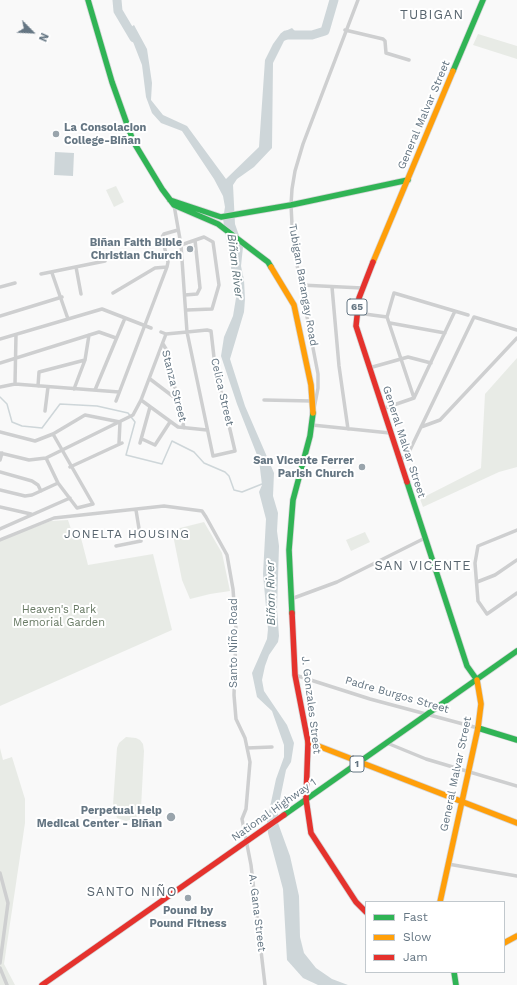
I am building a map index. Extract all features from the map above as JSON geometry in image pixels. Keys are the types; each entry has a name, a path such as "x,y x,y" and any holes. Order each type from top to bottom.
{"main road":[{"path":"88,0 112,82 137,149 172,202 221,217 242,215 291,206 408,180"},
{"name":"General Malvar Street","path":"440,901 447,864 478,728 481,704 480,691 477,680 466,666 356,326 362,288 482,0"},
{"name":"J. Gonzales Street","path":"172,202 185,211 218,224 273,268 294,305 298,319 313,413 312,425 293,500 289,550 295,675 308,742 306,799 311,833 356,902 365,911"},
{"name":"National Highway 1","path":"42,985 517,651"},
{"name":"Padre Burgos Street","path":"478,728 517,740"},
{"path":"308,742 358,763 517,823"},
{"path":"505,942 517,936"},
{"path":"454,973 456,985"}],"street":[{"name":"Tubigan Barangay Road","path":"313,413 318,388 318,374 293,241 291,206 298,162 345,30 358,0"},
{"path":"345,30 382,39 385,42 386,53 409,60"},
{"path":"141,400 178,427 207,430 187,332 186,295 181,245 172,202"},
{"path":"116,401 167,267 168,262 162,237 164,234 178,230"},
{"path":"181,245 204,236 213,242 219,285 212,309 187,310"},
{"path":"186,295 197,294 200,288 195,240"},
{"path":"42,274 105,261"},
{"path":"76,267 81,294"},
{"path":"113,293 155,268 167,267"},
{"path":"52,272 62,297 68,319"},
{"path":"0,287 15,284"},
{"path":"301,285 362,288"},
{"path":"332,287 338,358 348,429"},
{"path":"414,398 387,317 394,293 468,315"},
{"path":"0,316 62,297"},
{"path":"0,339 102,309 151,328"},
{"path":"382,410 414,398 455,311"},
{"path":"357,313 387,317"},
{"path":"399,461 408,454 474,317 517,330"},
{"path":"95,390 125,318"},
{"path":"390,323 444,333"},
{"name":"Celica Street","path":"166,334 208,330 211,332 216,375 235,451 213,456 207,430"},
{"path":"0,363 99,332 116,338"},
{"path":"0,460 1,453 29,460 46,458 133,415 150,379 163,344 166,334 161,332"},
{"path":"15,384 17,357 16,335"},
{"path":"74,388 85,360 89,335"},
{"path":"421,427 440,420 517,338"},
{"name":"Stanza Street","path":"163,344 166,349 184,428"},
{"path":"369,368 408,357 431,363"},
{"path":"38,386 39,372 85,360"},
{"path":"150,379 178,401"},
{"path":"0,387 15,384 119,392"},
{"path":"45,411 48,386"},
{"path":"264,400 312,401"},
{"path":"140,443 150,407"},
{"path":"0,432 29,441 39,440 53,434 85,415 120,422"},
{"path":"70,467 121,443 120,422"},
{"path":"142,438 155,445 170,422"},
{"path":"312,425 391,433"},
{"path":"46,458 58,483 77,508 92,505 93,503 70,467 53,434"},
{"path":"0,472 36,483 42,491"},
{"path":"0,490 25,496 32,495 58,483"},
{"path":"0,529 70,498"},
{"name":"Santo Niño Road","path":"0,540 49,519 164,506 202,511 227,555 235,604 234,695 236,719 245,738 250,772 246,809 242,819 247,840"},
{"path":"0,507 32,514"},
{"path":"116,546 141,541 136,510"},
{"path":"517,530 478,546 475,563 478,601 487,614 517,593"},
{"path":"291,599 337,582 425,538"},
{"path":"477,582 495,575 517,560"},
{"name":"Padre Burgos Street","path":"295,675 370,699 478,728"},
{"path":"386,743 426,759 517,786"},
{"path":"247,748 272,747"},
{"name":"A. Gana Street","path":"247,840 265,985"},
{"path":"447,864 517,876"},
{"path":"0,873 8,903 0,963"},
{"path":"0,968 8,985"}],"green space":[{"path":"478,34 517,46 517,59 473,45"},
{"path":"116,186 124,202 114,207 106,190"},
{"path":"517,358 517,467 499,472 423,507 420,499 481,468 485,394"},
{"name":"Heaven's Park Memorial Garden","path":"68,520 72,532 81,538 88,565 153,554 172,630 0,706 0,540 51,521"},
{"path":"204,522 222,553 230,591 190,599 182,580 172,530"},
{"path":"365,532 370,542 351,551 346,540"},
{"path":"126,737 140,740 143,744 144,751 141,808 136,818 126,821 117,818 113,805 117,748 119,743"},
{"path":"0,748 3,760 12,757 25,799 25,823 4,964 15,985 0,985"}],"water":[{"name":"Biñan River","path":"134,25 147,49 152,83 151,100 163,115 187,126 226,179 259,147 265,60 273,44 281,33 292,28 298,34 284,41 273,63 272,148 254,167 237,179 233,185 235,224 243,247 241,266 244,280 245,299 244,312 230,359 245,406 274,473 273,496 278,513 277,531 279,546 277,609 279,636 278,642 269,655 262,680 264,691 287,725 294,743 291,762 286,770 278,809 278,823 290,856 299,896 300,937 304,953 316,968 332,979 348,985 318,985 303,978 287,960 283,889 268,833 267,821 276,779 284,757 284,745 272,711 257,697 252,673 267,639 268,629 263,574 266,519 259,492 262,485 259,460 237,404 221,356 224,337 233,316 236,298 223,219 225,207 223,196 214,179 182,131 161,123 152,113 146,97 142,65 128,29"},
{"path":"55,152 74,153 73,176 54,175"}],"waterway":[{"path":"117,0 118,11 134,38"},
{"path":"286,35 312,35 325,31 334,0"},
{"path":"0,397 7,404 12,422 22,426 42,428 60,404 97,406 128,413 135,422 126,455 162,464 172,441 194,452 204,463 225,472 229,476 234,490 242,492 262,484"}],"traffic: fast":[{"path":"88,0 112,82 133,141 162,189 174,205 218,224 268,262 271,267"},
{"path":"453,71 483,0"},
{"path":"170,200 221,217 291,205 408,180"},
{"path":"292,613 289,550 293,500 310,436 313,413"},
{"path":"407,482 467,666 477,680"},
{"path":"284,815 517,651"},
{"path":"478,728 517,740"},
{"path":"454,973 456,985"}],"traffic: slow":[{"path":"373,262 453,71"},
{"path":"271,267 294,305 311,385 313,413"},
{"path":"440,901 478,728 481,704 477,680"},
{"path":"308,742 517,823"},
{"path":"505,942 517,936"}],"traffic: jam":[{"path":"373,262 359,298 356,326 407,482"},
{"path":"292,613 295,675 308,742 306,799 311,833 356,902 365,911"},
{"path":"42,985 284,815"}],"place":[{"name":"La Consolacion College-Biñan","path":"56,134"},
{"name":"Biñan Faith Bible Christian Church","path":"190,249"},
{"name":"San Vicente Ferrer Parish Church","path":"362,467"},
{"name":"Perpetual Help Medical Center - Biñan","path":"171,817"},
{"name":"Pound by Pound Fitness","path":"188,898"}],"district":[{"name":"TUBIGAN","path":"432,15"},
{"name":"JONELTA HOUSING","path":"127,534"},
{"name":"SAN VICENTE","path":"423,566"},
{"name":"SANTO NIÑO","path":"132,892"}]}
